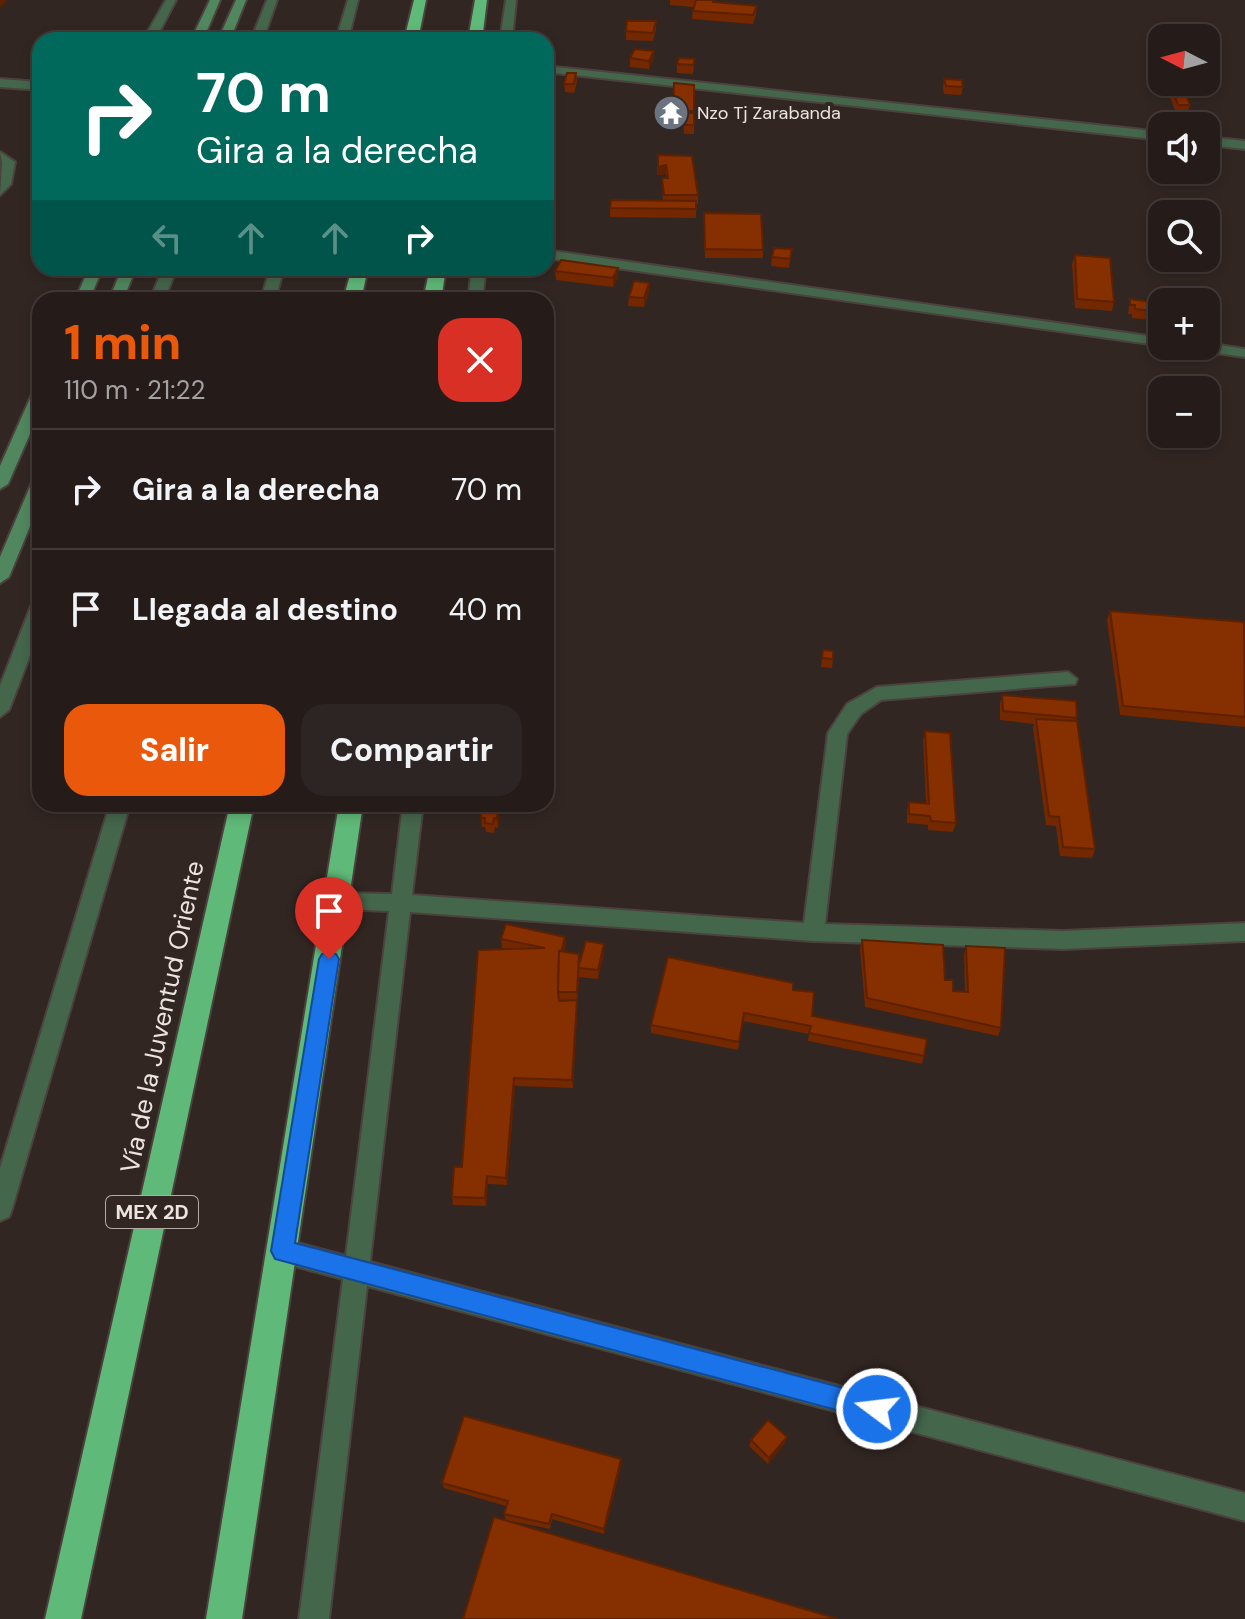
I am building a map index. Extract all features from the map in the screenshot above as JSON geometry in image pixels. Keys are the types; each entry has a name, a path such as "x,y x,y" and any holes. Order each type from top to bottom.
{"highway":[{"path":"413,32 420,0"},
{"path":"476,32 481,0"},
{"name":"Vía de la Juventud Oriente","path":"63,1619 240,812"},
{"path":"224,1619 350,812"}],"main road":[{"path":"201,32 215,0"},
{"path":"227,32 241,0"},
{"path":"0,484 32,412"},
{"path":"0,577 32,501"}],"lane":[{"path":"153,32 171,0"},
{"path":"260,32 272,0"},
{"path":"344,32 353,0"},
{"path":"507,32 511,0"},
{"path":"554,70 1148,134"},
{"path":"0,83 32,85"},
{"path":"1220,142 1245,145"},
{"path":"0,156 9,162 5,184 0,191"},
{"path":"554,255 1148,340"},
{"path":"1220,350 1245,353"},
{"path":"0,710 32,627"},
{"path":"813,932 838,733 854,709 877,694 1068,679"},
{"path":"0,1209 118,812"},
{"path":"314,1619 412,812"},
{"path":"338,901 813,932 1063,940 1245,932"},
{"path":"283,1251 1245,1507"}],"building":[{"path":"696,0 757,6 753,15 693,11"},
{"path":"627,21 656,21 653,33 626,31"},
{"path":"635,49 654,51 649,61 630,58"},
{"path":"679,58 695,59 693,65 677,64"},
{"path":"567,73 576,73 574,84 564,84"},
{"path":"944,79 962,80 963,87 946,86"},
{"path":"674,83 694,85 694,111 673,111"},
{"path":"1175,96 1187,96 1190,105 1178,105"},
{"path":"683,113 694,113 694,125 684,125"},
{"path":"658,155 692,156 698,195 664,195 662,178 668,178 667,169 666,165 658,167"},
{"path":"611,200 696,201 696,209 610,208"},
{"path":"704,213 761,214 763,250 705,249"},
{"path":"774,248 792,249 790,259 772,257"},
{"path":"1075,255 1110,258 1114,302 1077,299"},
{"path":"561,260 618,268 613,278 555,271"},
{"path":"634,281 649,283 644,298 629,297"},
{"path":"1130,299 1148,301 1148,310 1135,309 1135,305 1130,305"},
{"path":"1110,611 1244,622 1245,717 1123,706"},
{"path":"823,650 833,651 833,659 822,658"},
{"path":"1002,695 1076,701 1077,718 1003,711"},
{"path":"1036,719 1077,721 1095,849 1063,847 1059,817 1049,816"},
{"path":"925,731 950,733 956,823 931,821 930,816 909,814 909,802 929,804"},
{"path":"481,812 497,812 493,824 485,823 485,818 481,818"},
{"path":"506,924 565,937 559,951 558,992 559,1001 577,1000 572,1080 514,1078 506,1178 487,1176 485,1198 452,1197 454,1167 462,1167 478,950 545,948 501,939"},
{"path":"862,940 943,945 945,980 953,980 953,991 968,992 966,946 1005,948 1001,1028 867,998"},
{"path":"586,941 604,944 598,970 578,968"},
{"path":"559,951 579,954 577,992 558,992"},
{"path":"668,957 793,983 793,990 814,992 812,1016 927,1039 924,1056 809,1033 811,1026 744,1013 739,1042 651,1025"},
{"path":"464,1416 621,1459 604,1529 552,1514 549,1524 504,1514 508,1501 442,1483"},
{"path":"768,1420 787,1437 769,1458 751,1440"},
{"path":"494,1517 838,1619 463,1619"}],"place":[{"name":"Nzo Tj Zarabanda","path":"671,113"}],"route":[{"path":"329,959 283,1251 877,1409"}]}
